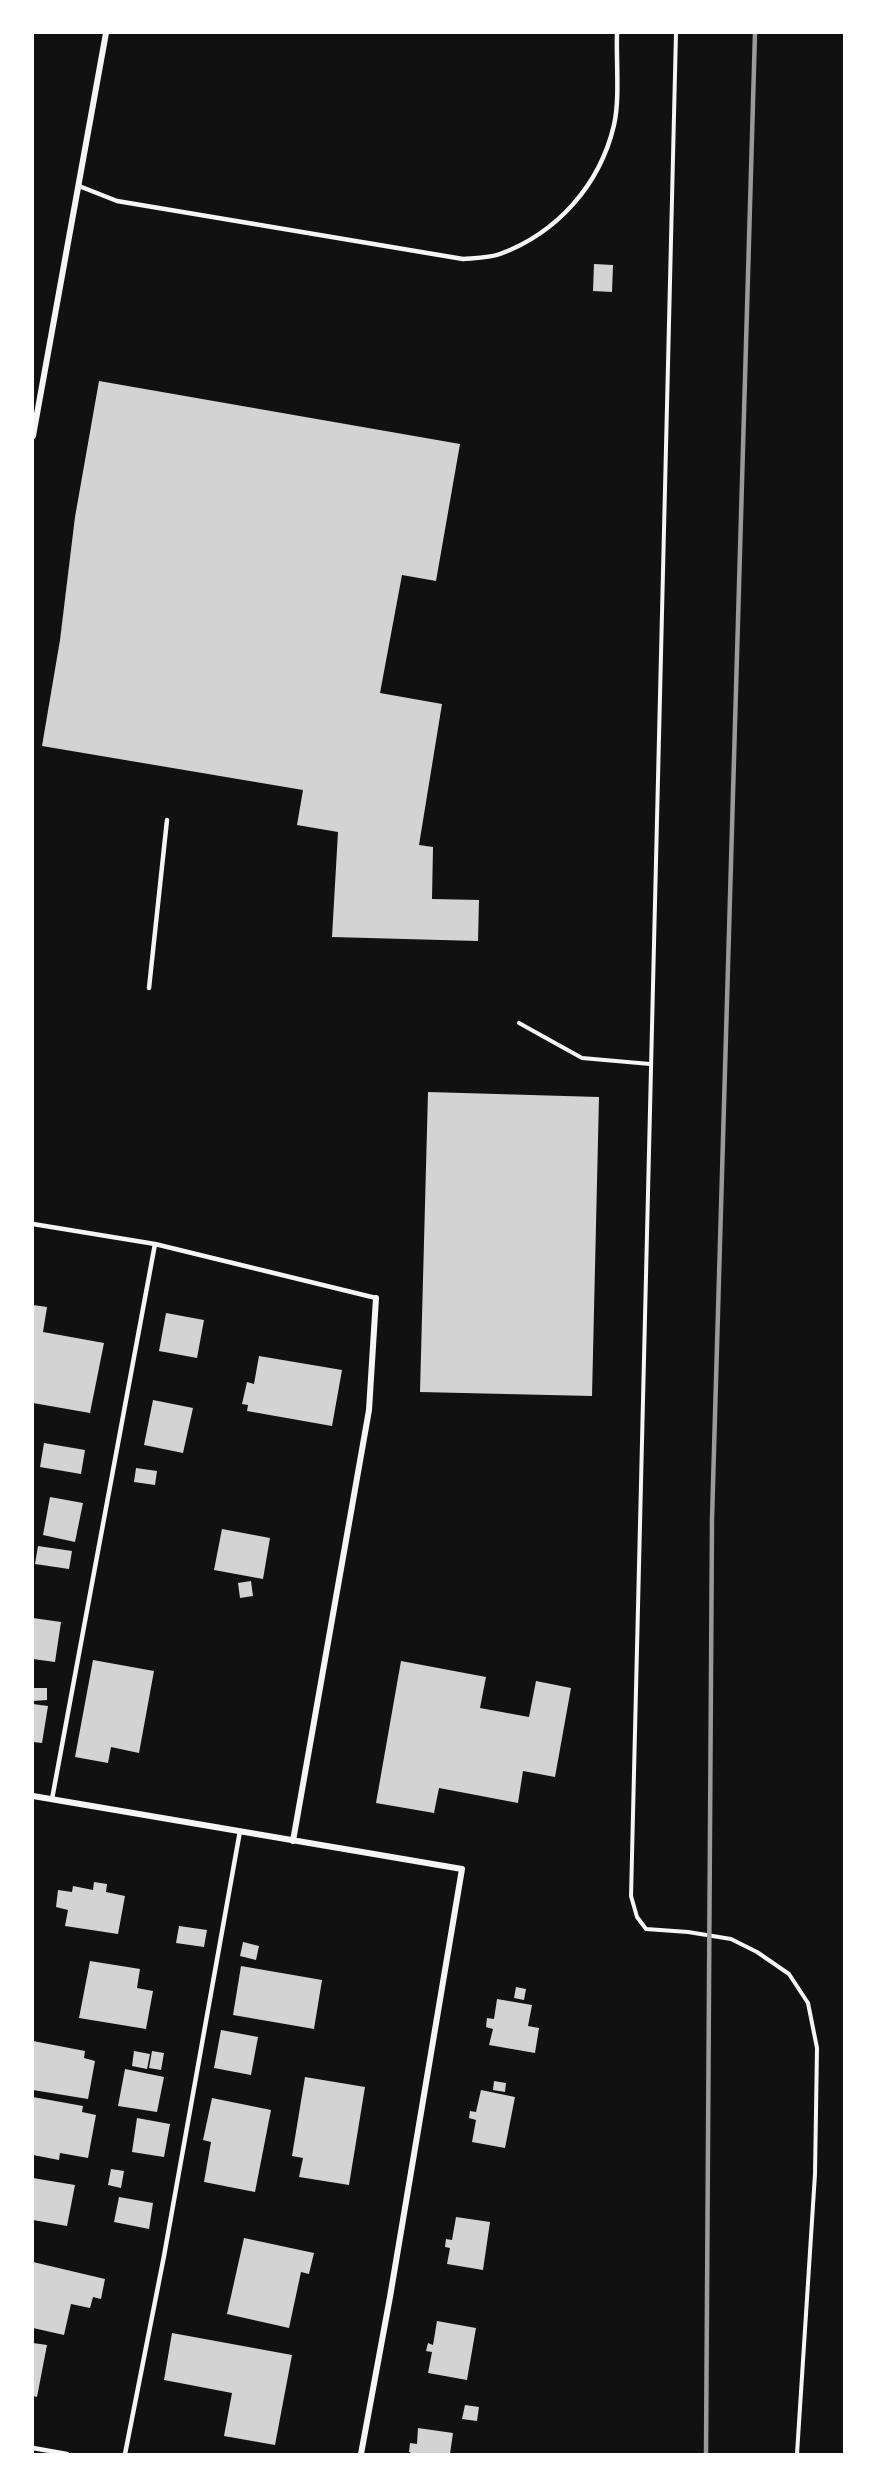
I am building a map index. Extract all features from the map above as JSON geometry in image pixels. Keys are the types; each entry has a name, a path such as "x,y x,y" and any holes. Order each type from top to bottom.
{"street":[{"path":"33,436 106,33"},
{"path":"293,1841 369,1410 376,1298"},
{"path":"33,1796 462,1869 390,2297 361,2454"}],"lane":[{"path":"79,186 117,201 463,259 498,255 554,225 576,203 601,166 615,124 617,33"},
{"path":"148,988 167,820"},
{"path":"33,1224 155,1244 376,1298"},
{"path":"52,1799 155,1244"},
{"path":"125,2454 164,2256 240,1831"},
{"path":"33,2448 67,2454"}],"path":[{"path":"676,33 630,1896 637,1917 646,1929 688,1932 731,1940 756,1952 789,1974 808,2003 818,2048 815,2174 797,2454"},
{"path":"519,1023 582,1058 650,1064"}],"building":[{"path":"594,264 613,265 612,292 593,291"},
{"path":"99,381 460,444 436,581 402,575 380,693 442,704 419,845 433,847 432,899 479,900 478,941 332,937 338,832 297,825 303,790 42,746 60,640 75,517"},
{"path":"428,1092 599,1097 592,1396 420,1392"},
{"path":"33,1305 47,1307 43,1332 104,1343 90,1413 33,1403"},
{"path":"166,1313 204,1320 197,1358 159,1351"},
{"path":"259,1356 342,1370 332,1426 247,1411 248,1405 242,1404 247,1382 254,1384"},
{"path":"153,1400 193,1408 183,1453 144,1445"},
{"path":"44,1443 85,1450 81,1474 40,1467"},
{"path":"136,1468 157,1471 155,1485 134,1482"},
{"path":"50,1497 83,1503 75,1542 43,1535"},
{"path":"222,1529 270,1538 263,1579 214,1570"},
{"path":"38,1546 72,1551 69,1569 35,1564"},
{"path":"251,1581 253,1596 240,1598 238,1583"},
{"path":"33,1618 61,1622 55,1662 33,1659"},
{"path":"93,1660 154,1671 139,1753 111,1747 108,1763 75,1757"},
{"path":"401,1661 486,1677 480,1708 529,1717 536,1681 571,1688 555,1777 523,1771 518,1803 439,1788 434,1813 376,1803"},
{"path":"33,1688 47,1688 47,1700 33,1701"},
{"path":"33,1704 48,1706 42,1743 33,1742"},
{"path":"94,1882 107,1884 106,1892 125,1896 118,1934 65,1926 68,1910 56,1907 58,1890 72,1892 73,1886 93,1890"},
{"path":"179,1926 207,1930 204,1947 176,1943"},
{"path":"243,1942 259,1946 256,1960 240,1956"},
{"path":"90,1961 140,1969 137,1988 153,1991 146,2029 79,2018"},
{"path":"241,1966 322,1980 314,2029 233,2015"},
{"path":"516,1987 526,1989 524,2000 514,1998"},
{"path":"497,1999 532,2005 528,2026 539,2028 535,2053 489,2045 493,2029 486,2027 487,2018 494,2019"},
{"path":"221,2030 258,2037 251,2075 214,2068"},
{"path":"33,2041 85,2051 84,2058 95,2061 88,2099 33,2090"},
{"path":"134,2051 150,2054 147,2069 132,2066"},
{"path":"152,2051 164,2053 161,2070 149,2068"},
{"path":"125,2069 164,2077 157,2112 118,2106"},
{"path":"305,2077 365,2087 349,2185 299,2177 303,2158 292,2156"},
{"path":"494,2081 506,2083 505,2092 493,2090"},
{"path":"481,2090 515,2097 505,2148 472,2142 476,2120 469,2118 470,2111 476,2112"},
{"path":"33,2097 83,2106 82,2112 96,2115 88,2158 60,2153 59,2160 33,2155"},
{"path":"212,2098 271,2110 255,2192 204,2182 211,2142 203,2140"},
{"path":"137,2118 170,2124 164,2157 132,2152"},
{"path":"111,2169 124,2171 121,2188 108,2185"},
{"path":"33,2178 75,2185 67,2226 33,2220"},
{"path":"119,2197 153,2203 149,2229 114,2222"},
{"path":"456,2217 490,2222 483,2270 447,2264 450,2248 445,2247 446,2239 452,2240"},
{"path":"244,2238 314,2253 309,2274 301,2272 289,2328 227,2314"},
{"path":"33,2262 105,2279 101,2299 93,2297 90,2308 71,2304 64,2335 33,2328"},
{"path":"437,2321 476,2328 467,2380 428,2373 432,2352 426,2351 428,2343 433,2345"},
{"path":"172,2333 292,2355 275,2445 224,2436 232,2393 164,2380"},
{"path":"33,2343 47,2345 37,2397 33,2396"},
{"path":"465,2405 479,2407 477,2421 462,2419"},
{"path":"418,2428 453,2433 450,2454 409,2452 410,2443 417,2444"}],"railway":[{"path":"706,2454 712,1519 755,33"}]}
